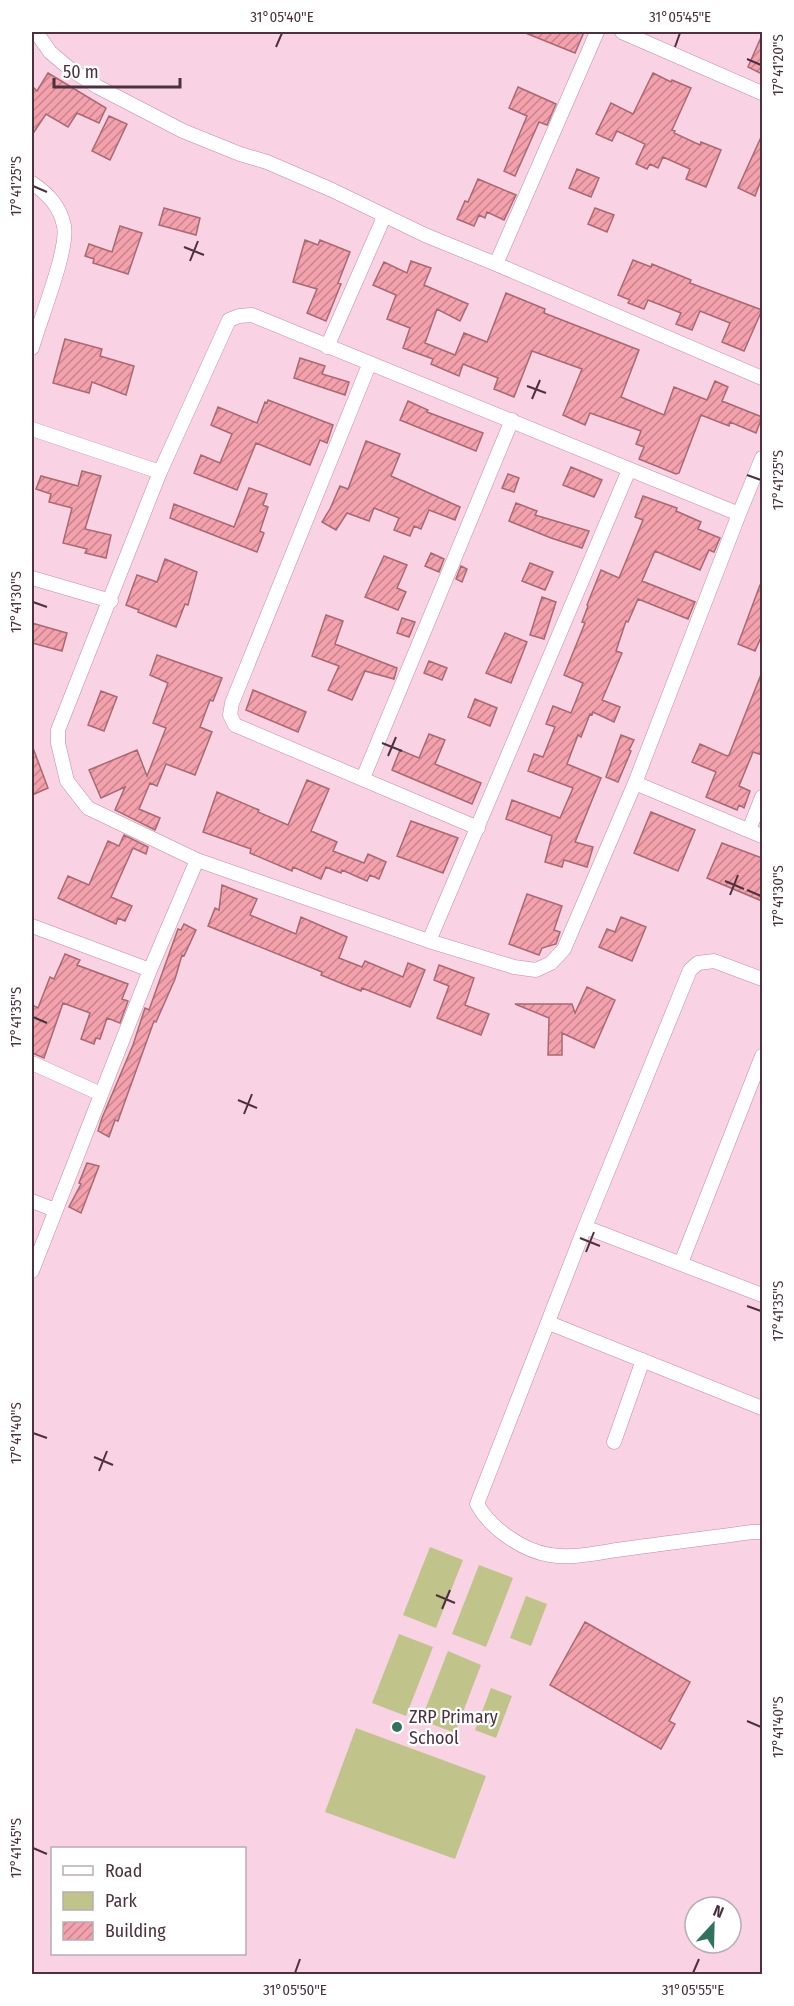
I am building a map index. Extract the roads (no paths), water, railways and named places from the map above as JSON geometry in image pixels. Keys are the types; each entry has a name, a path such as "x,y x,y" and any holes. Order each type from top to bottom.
{"street":[{"path":"36,32 50,52 70,69 98,87 183,131 240,154 278,166 384,217 762,378"},
{"path":"496,264 597,32"},
{"path":"622,32 762,93"},
{"path":"32,183 42,189 57,206 65,228 63,251 32,348"},
{"path":"327,347 384,217"},
{"path":"739,514 512,420 369,365 252,315 239,316 229,320 160,472 111,601 63,714 58,730 58,743 67,781 88,808 197,860 429,941 514,967 536,970 551,963 564,950 572,934 635,783 762,458"},
{"path":"369,365 237,692 230,715 235,725 478,828"},
{"path":"363,778 512,420"},
{"path":"32,429 160,472"},
{"path":"429,941 629,470"},
{"path":"32,578 111,601"},
{"path":"635,783 762,836"},
{"path":"749,830 762,797"},
{"path":"32,1271 150,970 197,860"},
{"path":"32,926 150,970"},
{"path":"762,979 714,961 698,963 690,970 585,1227 477,1504 484,1518 502,1534 550,1555 580,1555 762,1532"},
{"path":"681,1263 762,1056"},
{"path":"32,1063 101,1094"},
{"path":"32,1201 55,1210"},
{"path":"585,1227 762,1295"},
{"path":"549,1323 762,1408"},
{"path":"614,1442 643,1360"}],"place":[{"name":"ZRP Primary School","path":"397,1727"}]}
